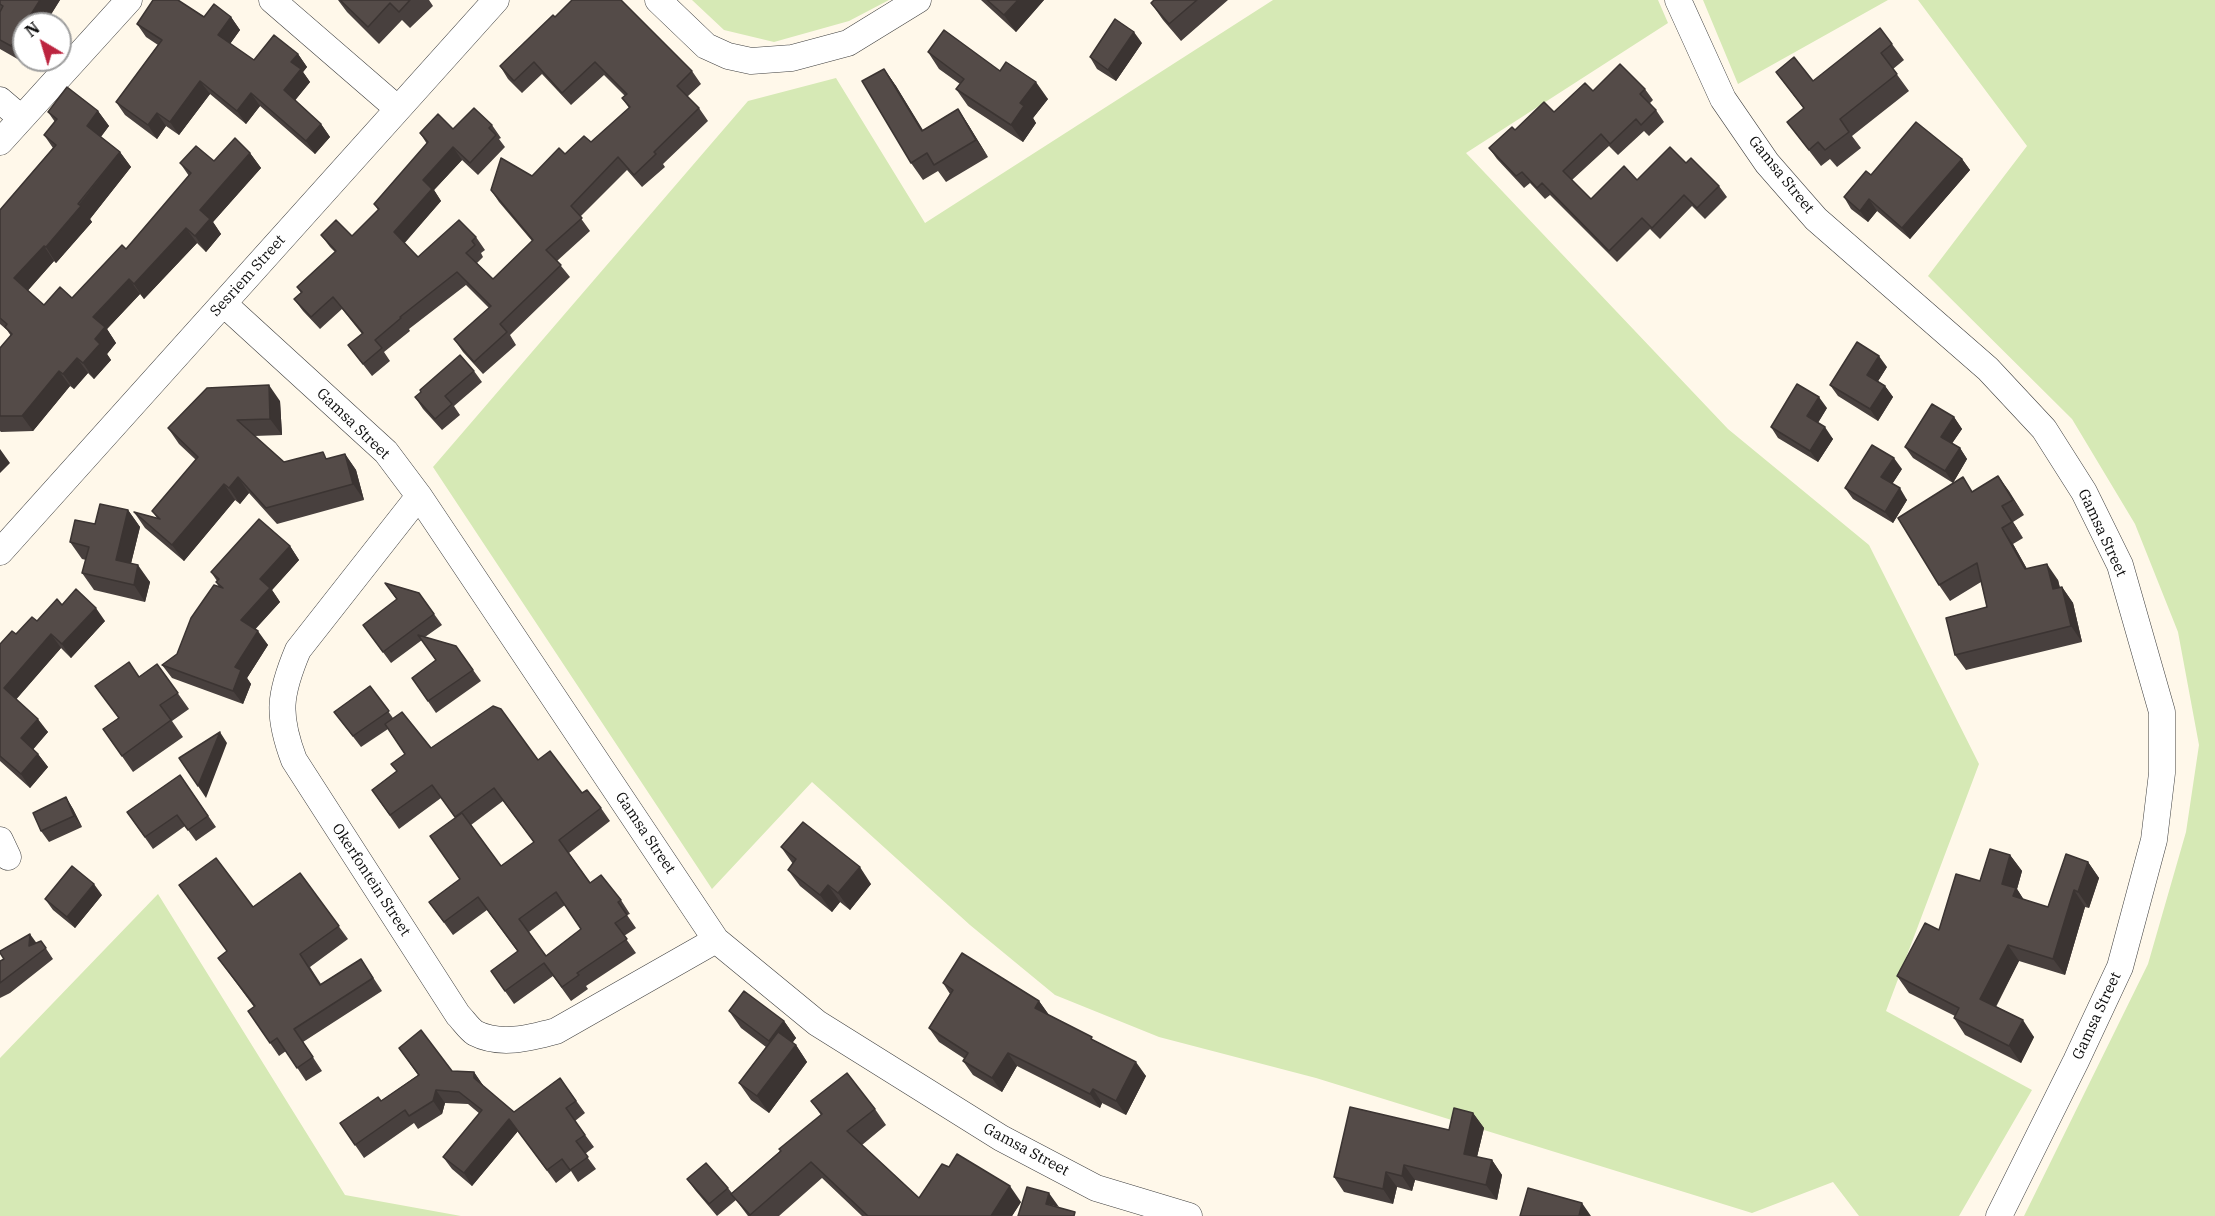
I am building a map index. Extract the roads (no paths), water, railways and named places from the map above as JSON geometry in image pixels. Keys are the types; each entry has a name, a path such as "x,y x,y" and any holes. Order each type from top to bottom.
{"street":[{"path":"0,142 129,0"},
{"path":"272,0 398,109"},
{"name":"Sesriem Street","path":"0,552 496,0"},
{"path":"658,0 706,46 728,56 751,61 792,58 849,43 918,0"},
{"name":"Gamsa Street","path":"1678,0 1723,99 1767,163 1816,219 1988,369 2044,429 2084,492 2120,566 2162,712 2162,773 2154,840 2120,967 1999,1216"},
{"path":"0,100 21,118"},
{"name":"Gamsa Street","path":"224,304 386,452 419,496 716,940 817,1023 1001,1138 1096,1188 1189,1216"},
{"name":"Okerfontein Street","path":"419,496 298,650 286,677 281,704 285,735 294,760 458,1015 474,1032 498,1040 528,1039 556,1031 716,940"}]}
